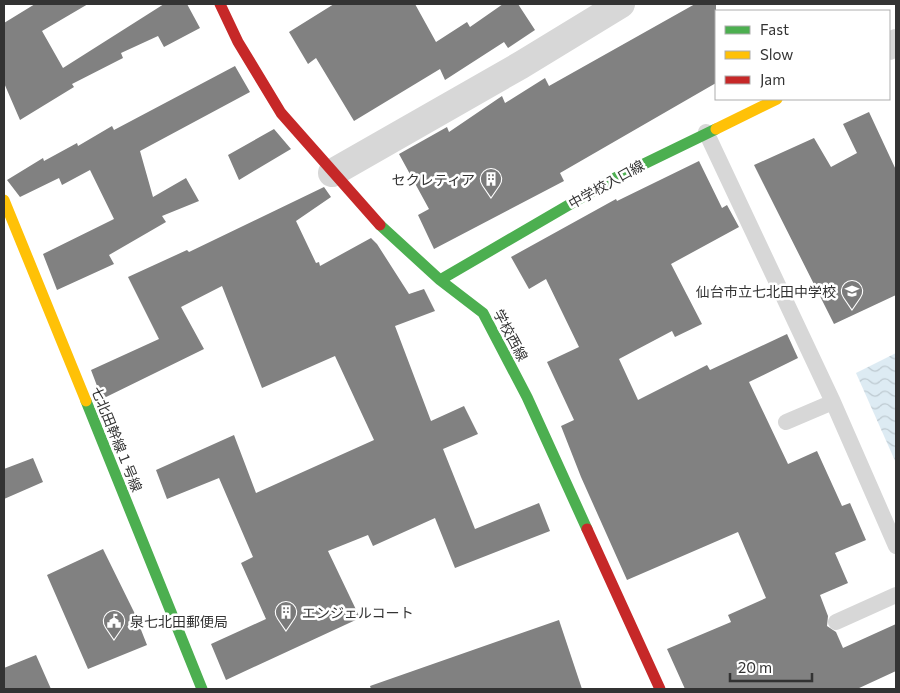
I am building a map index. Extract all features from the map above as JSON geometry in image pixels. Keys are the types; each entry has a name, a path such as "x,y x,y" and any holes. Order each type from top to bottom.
{"street":[{"name":"学校西線","path":"220,4 238,42 281,113 332,173 369,215 440,280 483,313 527,397 660,689"},
{"path":"332,173 521,65 622,4"},
{"name":"中学校入口線","path":"440,280 615,178 775,100"},
{"name":"七北田幹線１号線","path":"4,200 202,689"}],"lane":[{"path":"706,132 833,402 896,546"},
{"path":"786,422 833,402"},
{"path":"836,622 896,595"}],"water":[{"path":"896,353 896,463 856,373"}],"building":[{"path":"35,4 88,4 42,31 63,68 164,4 187,4 200,28 164,47 158,36 121,53 123,58 72,84 74,87 20,120 4,83 4,23"},
{"path":"334,4 415,4 436,42 467,22 470,27 503,4 518,4 535,30 508,48 504,42 445,80 440,69 354,121 316,58 308,64 289,32"},
{"path":"695,4 716,4 715,84 560,173 564,181 434,249 418,215 429,209 399,154 447,127 449,132 502,96 505,103 545,78 549,86"},
{"path":"235,66 250,92 140,151 153,197 186,178 199,201 162,216 166,222 109,255 114,264 57,290 43,254 114,219 90,170 62,185 59,178 20,197 7,180 43,158 44,161 77,143 78,146 112,126 114,130"},
{"path":"869,112 896,170 896,295 834,324 754,165 814,138 831,167 857,153 843,124"},
{"path":"274,129 291,149 239,180 228,155"},
{"path":"699,161 722,208 727,205 739,227 671,264 702,324 675,337 672,331 619,359 638,400 707,365 710,370 787,334 798,358 749,382 788,464 817,451 842,506 850,503 866,540 835,553 848,583 820,595 828,616 827,626 836,632 843,648 896,624 896,671 857,689 685,689 667,649 731,622 728,615 766,598 738,532 627,580 581,477 561,426 574,420 547,362 579,347 546,279 529,289 511,257 616,199 617,201"},
{"path":"324,187 331,197 296,221 316,263 319,262 320,266 371,238 377,244 409,294 424,289 435,311 395,326 431,421 464,406 478,434 443,449 475,529 539,503 550,531 455,568 435,518 373,546 368,535 328,551 360,618 226,680 211,644 266,619 241,563 253,557 219,478 167,499 156,470 234,435 256,493 374,440 335,356 262,388 222,286 181,307 204,349 102,399 91,370 159,339 128,277 187,250 189,252"},
{"path":"33,458 43,482 4,499 4,469"},
{"path":"103,549 134,612 147,645 88,669 47,575"},
{"path":"559,620 582,689 371,689 370,686"},
{"path":"36,655 51,689 4,689 4,668"}],"traffic: fast":[{"path":"440,280 615,178 716,129"},
{"path":"380,225 440,280 483,313 527,397 587,529"},
{"path":"86,401 202,689"}],"traffic: slow":[{"path":"716,129 775,100"},
{"path":"4,200 86,401"}],"traffic: jam":[{"path":"220,4 238,42 281,113 380,225"},
{"path":"587,529 660,689"}],"place":[{"name":"セクレティア","path":"491,198"},
{"name":"仙台市立七北田中学校","path":"852,310"},
{"name":"エンジェルコート","path":"286,631"},
{"name":"泉七北田郵便局","path":"114,640"}]}
